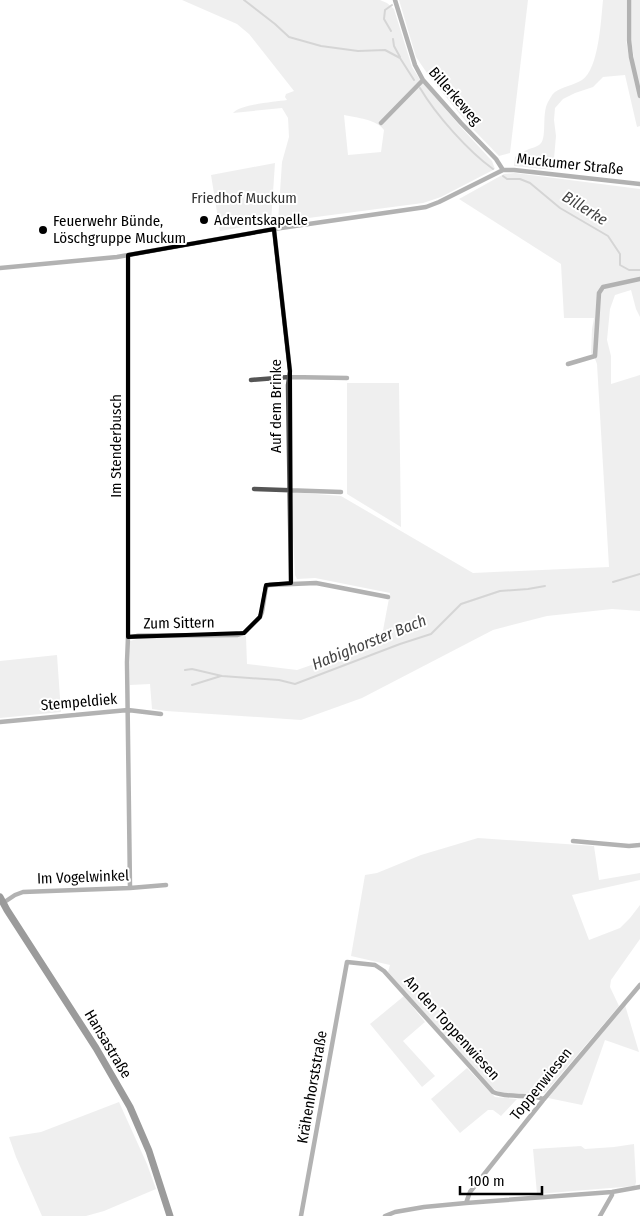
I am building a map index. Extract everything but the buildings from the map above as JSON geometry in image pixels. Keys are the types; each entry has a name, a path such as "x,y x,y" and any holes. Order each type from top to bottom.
{"main road":[{"name":"Hansastraße","path":"2,900 96,1048 130,1107 149,1151 170,1216"}],"street":[{"name":"Billerkeweg","path":"395,0 415,65 423,80 496,159 503,170"},
{"path":"629,0 628,40 640,96"},
{"path":"381,123 423,80"},
{"name":"Muckumer Straße","path":"0,268 128,255 274,229 426,207 503,170 640,184"},
{"name":"Auf dem Brinke","path":"274,229 290,371 288,385 291,583"},
{"name":"Im Stenderbusch","path":"128,255 128,637"},
{"path":"568,364 595,356 599,292 603,287 640,279"},
{"path":"251,380 289,377 346,378"},
{"path":"254,489 342,492"},
{"name":"Zum Sittern","path":"130,888 128,637 237,635 244,633 260,618 266,588 270,585 316,583 388,597"},
{"name":"Stempeldiek","path":"0,722 128,710 161,714"},
{"path":"574,841 630,846 640,845"},
{"name":"Im Vogelwinkel","path":"2,900 23,892 166,885"},
{"name":"An den Toppenwiesen","path":"347,962 375,966 384,971 493,1092 503,1095 534,1096 544,1099"},
{"name":"Krähenhorststraße","path":"301,1216 347,962"},
{"name":"Toppenwiesen","path":"466,1202 470,1192 544,1099 640,985"},
{"path":"385,1216 408,1209 466,1202 612,1192 640,1188"},
{"path":"600,1216 612,1192"}],"highlighted area":[{"path":"274,229 290,371 291,583 266,585 260,617 244,633 128,637 128,255"}],"green space":[{"path":"182,0 380,0 387,3 394,9 412,67 419,78 492,161 495,169 441,197 423,203 278,222 282,162 289,137 288,118 282,108 233,113 250,105 287,100 286,94 294,91 249,34 237,24","holes":["344,115 371,121 381,126 384,130 381,152 348,155"]},
{"path":"399,0 528,0 510,153 499,156 468,124 429,76 416,57"},
{"path":"603,0 626,0 626,40 629,57 634,59 631,40 631,0 640,0 640,126 637,127 625,75 603,77 593,87 563,99 555,108 556,136 553,170 514,166 515,157 538,146 542,142 546,107 553,94 582,80 588,74 596,55"},
{"name":"Friedhof Muckum","path":"275,163 271,222 220,231 211,175"},
{"path":"515,173 640,189 640,317 631,290 615,295 610,309 607,340 611,356 611,384 640,375 640,611 612,609 547,616 493,630 362,698 301,720 152,709 150,684 130,685 130,641 140,638 246,636 247,664 297,670 381,641 390,593 315,578 297,579 295,575 291,492 341,496 473,573 609,567 597,364 591,353 594,318 564,318 561,264 459,199 504,174"},
{"path":"347,383 399,383 401,527 347,494"},
{"path":"57,655 61,712 0,718 0,661"},
{"path":"478,838 594,846 599,880 640,873 640,880 572,895 589,940 620,928 640,905 640,939 611,980 610,987 619,1006 545,1093 514,1094 495,1090 388,972 390,965 351,956 365,875 377,873 421,855"},
{"path":"404,996 425,1022 403,1041 435,1076 422,1087 370,1024"},
{"path":"625,1005 639,1052 605,1040 582,1105 548,1098"},
{"path":"467,1068 495,1097 517,1099 501,1116 493,1110 488,1110 460,1133 431,1099"},
{"path":"119,1102 147,1164 156,1189 104,1211 86,1216 42,1216 9,1137 41,1132"},
{"path":"634,1144 635,1186 537,1194 533,1149 581,1146 585,1149"}],"waterway":[{"name":"Billerke","path":"244,0 289,37 321,46 358,51 385,50 400,58 414,80"},
{"name":"Billerke","path":"391,31 384,19 385,10 392,5"},
{"name":"Billerke","path":"393,39 394,46 400,57"},
{"name":"Billerke","path":"420,88 453,132 473,153 493,169"},
{"name":"Billerke","path":"503,176 507,179 520,179 530,183 560,208 608,236 620,254 620,265 629,270 640,270"},
{"name":"Habighorster Bach","path":"613,582 640,574"},
{"name":"Habighorster Bach","path":"185,670 192,669 222,676 279,680 295,684 431,634 461,604 500,591 545,586"},
{"name":"Habighorster Bach","path":"192,685 221,676"}],"place":[{"name":"Adventskapelle","path":"204,220"},
{"name":"Feuerwehr Bünde, Löschgruppe Muckum","path":"43,230"}]}
